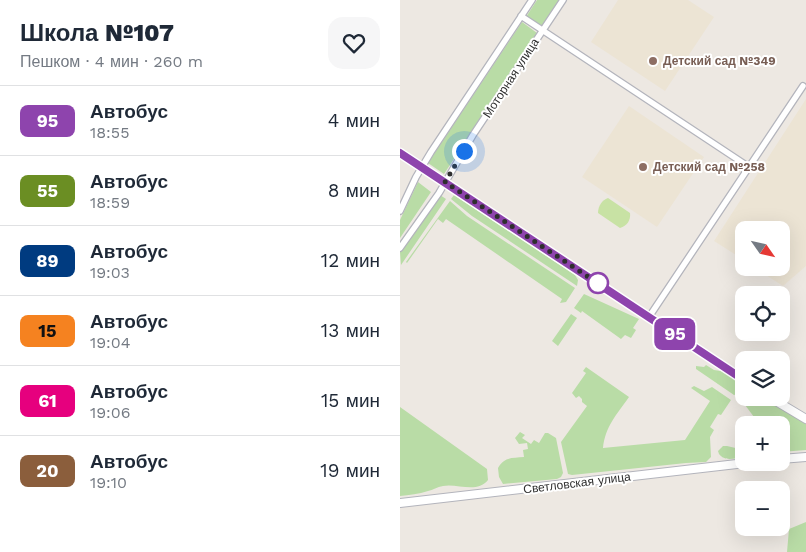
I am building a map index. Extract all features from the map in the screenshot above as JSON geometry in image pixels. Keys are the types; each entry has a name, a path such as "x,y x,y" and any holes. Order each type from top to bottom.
{"main road":[{"path":"400,153 735,374"},
{"path":"785,406 806,418"},
{"path":"790,458 806,456"},
{"name":"Светловская улица","path":"400,502 735,464"}],"street":[{"name":"Моторная улица","path":"400,210 422,168 532,0"},
{"name":"Моторная улица","path":"400,248 563,0"},
{"path":"521,16 749,167"},
{"path":"649,317 803,86"}],"shaded area":[{"name":"Детский сад №349","path":"618,0 688,0 714,17 665,91 591,42"},
{"path":"806,99 806,266 783,286 767,276 790,276 790,221 735,221 735,254 714,241"},
{"name":"Детский сад №258","path":"629,106 704,157 657,227 582,177"}],"green space":[{"path":"537,0 561,0 542,27 526,17"},
{"path":"522,22 537,33 444,174 428,163"},
{"path":"418,182 431,192 400,238 400,220"},
{"path":"440,195 446,199 401,265 400,252"},
{"path":"454,195 575,275 578,280 577,286 472,216 451,199"},
{"path":"608,198 630,213 627,224 620,228 598,213 601,204"},
{"path":"450,201 467,216 575,288 566,302 560,303 562,299 446,219 443,223 438,219 407,263"},
{"path":"584,294 639,319 633,328 636,330 631,338 625,335 621,339 582,311 581,313 574,308"},
{"path":"571,314 577,318 558,346 552,341"},
{"path":"706,365 714,370 727,372 735,378 735,395 696,369 696,366 704,367"},
{"path":"586,367 629,397 609,427 603,448 685,440 710,401 691,388 694,386 704,391 712,387 731,400 721,415 718,414 710,427 714,430 710,437 711,457 706,462 568,474 561,442 587,406 579,396 576,398 572,393 586,373 583,371"},
{"path":"746,406 778,406 806,424 806,450 790,451 790,416 753,416"},
{"path":"400,407 487,469 488,480 483,484 473,487 449,485 421,493 400,496"},
{"path":"520,432 525,435 522,438 531,444 534,440 539,443 545,433 556,438 563,473 561,477 557,479 503,484 499,477 498,468 500,464 509,459 524,457 523,450 528,449 527,443 519,444 515,438"},
{"path":"723,446 735,448 735,458 724,458 718,451"},
{"path":"806,522 806,552 787,552 790,529"}],"bus line":[{"name":"95","path":"400,153 735,374"}],"place":[{"name":"Детский сад №349","path":"653,61"},
{"name":"Детский сад №258","path":"643,167"}],"route":[{"path":"464,151 445,182 602,286 598,283"}]}
